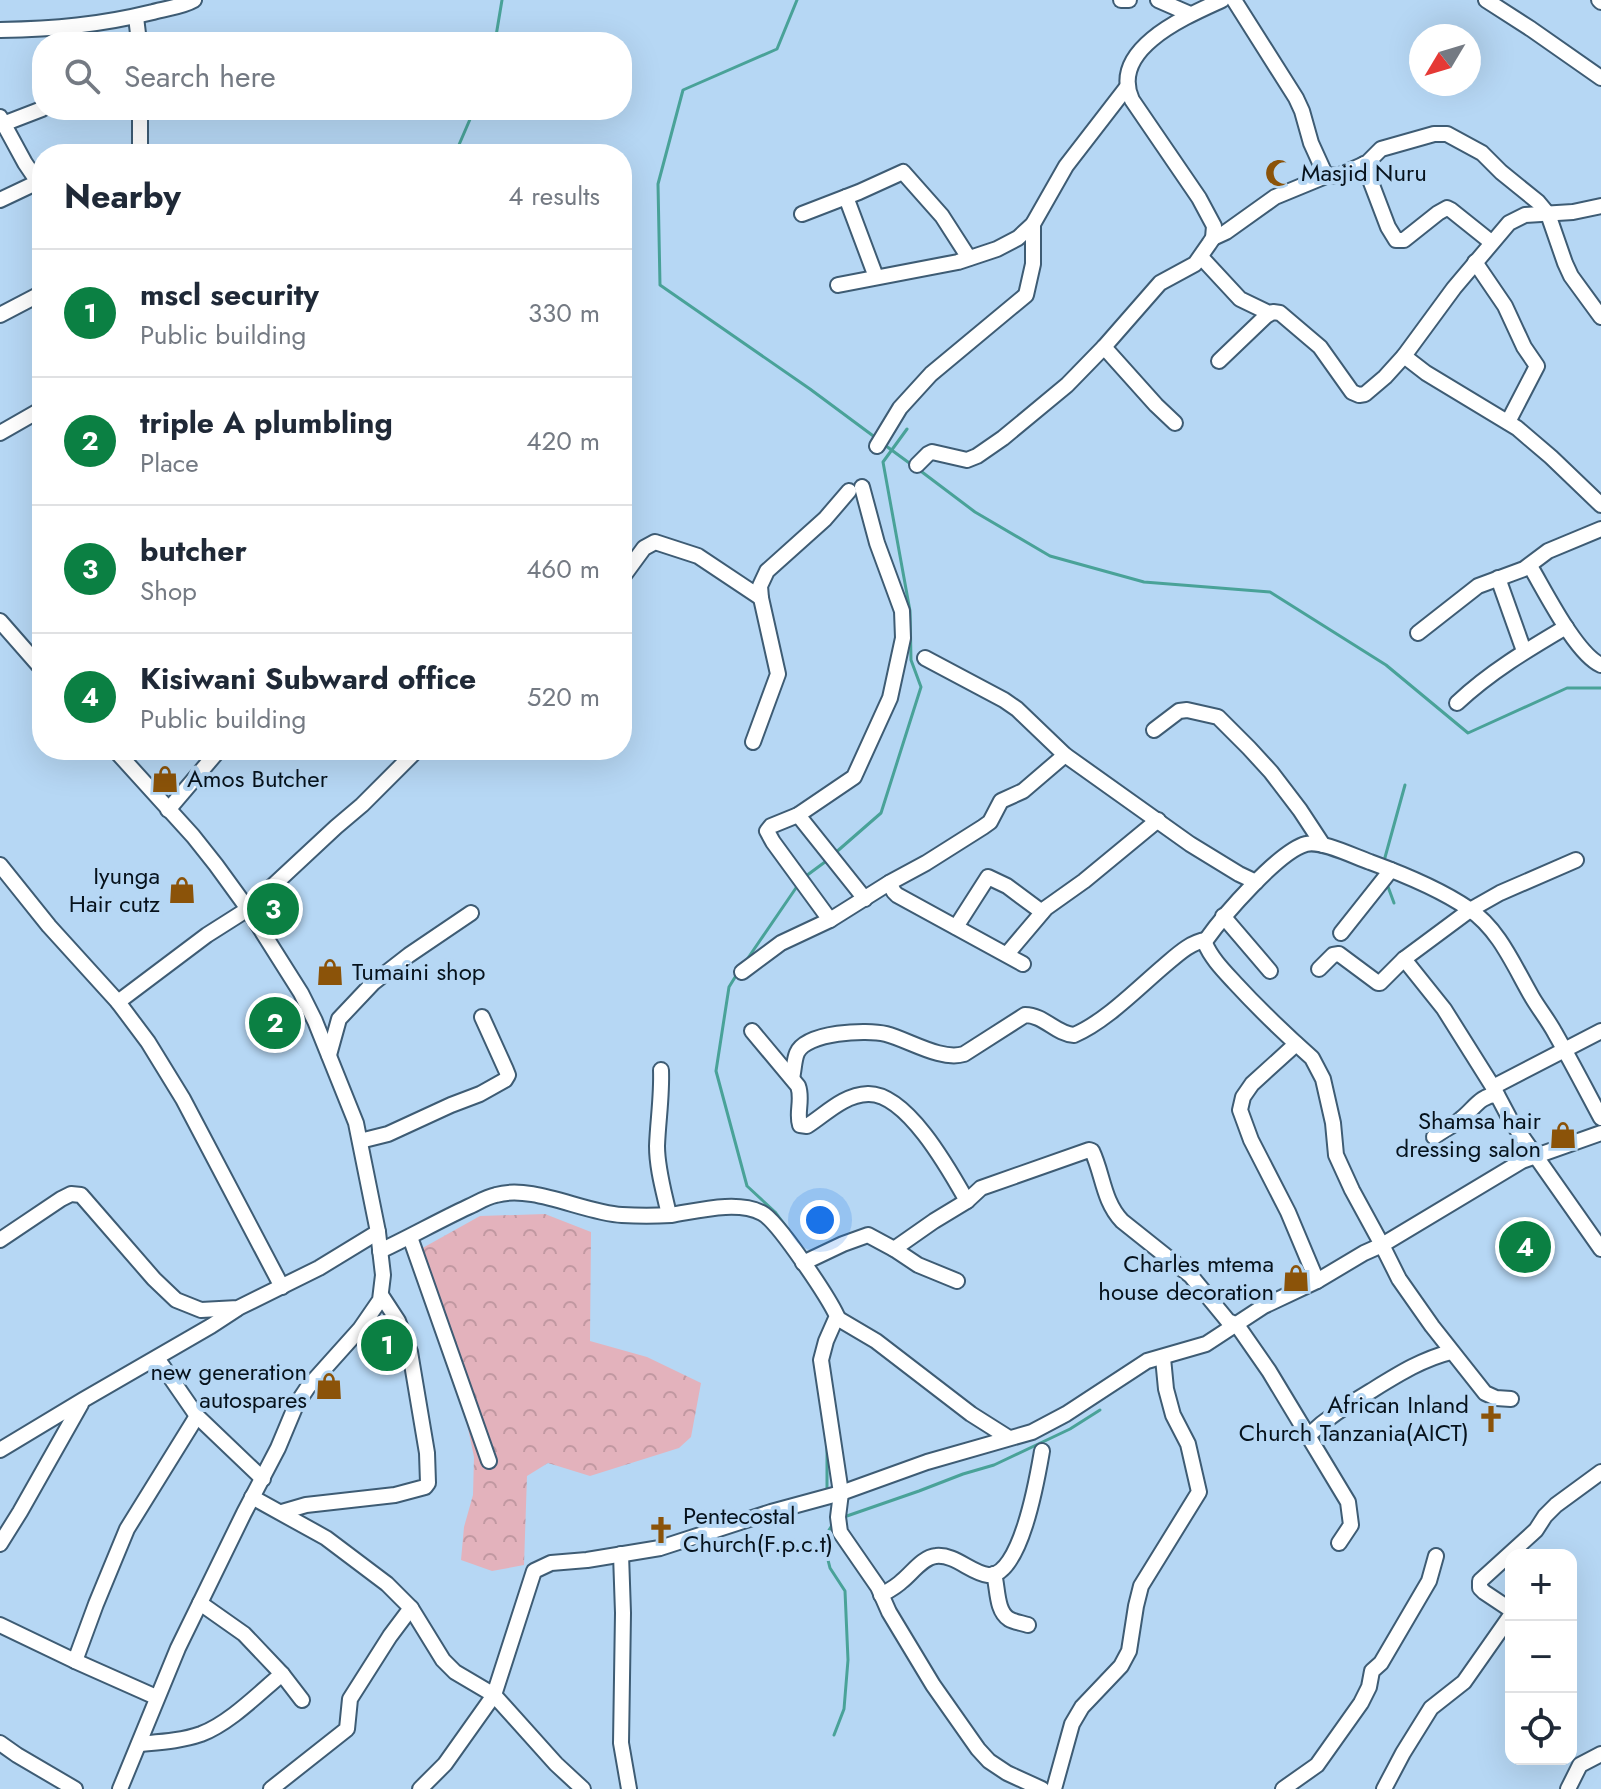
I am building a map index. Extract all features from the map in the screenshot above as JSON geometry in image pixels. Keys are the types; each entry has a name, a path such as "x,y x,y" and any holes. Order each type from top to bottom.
{"street":[{"path":"0,30 81,27 136,17 155,6 188,4 194,0"},
{"path":"1121,0 1129,0"},
{"path":"1158,0 1190,14"},
{"path":"917,465 932,452 967,460 977,456 1055,396 1104,347 1160,283 1195,264 1201,257 1213,238 1214,226 1199,198 1132,100 1127,87 1130,66 1148,43 1190,14 1222,0"},
{"path":"1234,0 1296,98 1326,176"},
{"path":"1486,0 1601,78"},
{"path":"136,17 138,32"},
{"path":"838,285 969,258 1011,242 1033,224 1066,166 1127,87"},
{"path":"32,112 2,120 32,173"},
{"path":"140,120 140,144"},
{"path":"1213,238 1275,197 1326,176 1338,176 1364,164 1386,147 1434,134 1447,134 1486,156 1538,202 1548,214 1571,276 1601,317"},
{"path":"1364,164 1388,227 1397,241 1404,240 1447,208 1491,242"},
{"path":"802,214 904,172 942,216 969,258"},
{"path":"0,200 32,188"},
{"path":"846,197 876,277"},
{"path":"1201,257 1240,299 1269,313 1282,314 1320,347 1356,394 1365,394 1404,356 1454,288 1509,223 1520,216 1601,206"},
{"path":"877,446 900,408 931,374 1026,295 1033,264 1033,224"},
{"path":"1475,262 1505,306 1522,343 1537,366 1508,422"},
{"path":"2,309 32,297"},
{"path":"1219,361 1269,313"},
{"path":"1104,347 1175,423"},
{"path":"1404,356 1508,422 1551,457 1601,505"},
{"path":"0,433 32,415"},
{"path":"753,742 778,674 760,586 767,571 855,489 902,611 903,638 890,698 857,773 848,783 798,815 768,829 830,920"},
{"path":"1418,633 1475,588 1530,566 1548,551 1601,529"},
{"path":"632,564 644,548 655,542 698,556 761,598"},
{"path":"1530,566 1566,627 1588,655 1601,665"},
{"path":"1498,578 1524,651"},
{"path":"0,621 32,658"},
{"path":"1457,703 1485,678 1566,627"},
{"path":"925,658 1010,704 1065,755 1224,865 1256,882"},
{"path":"1154,730 1179,711 1218,717 1271,772 1323,845"},
{"path":"742,972 781,943 830,920 990,822 1001,801 1023,791 1065,755"},
{"path":"120,1789 156,1697 296,1405 308,1387 360,1329 381,1295 383,1275 378,1232 352,1111 301,993 248,909 201,846 124,760"},
{"path":"168,810 210,760"},
{"path":"118,1002 207,935 248,909 407,760"},
{"path":"798,815 865,899"},
{"path":"1007,954 1042,912 1158,820"},
{"path":"1511,1399 1485,1393 1451,1352 1399,1279 1336,1155 1327,1095 1319,1068 1227,974 1209,951 1206,940 1223,916 1256,882 1302,846 1312,843 1323,845 1391,870 1470,910 1491,929 1601,1118"},
{"path":"1319,969 1333,955 1339,954 1379,983 1404,959 1470,910 1500,893 1576,860"},
{"path":"0,865 49,926 118,1002 148,1042 183,1099 282,1287"},
{"path":"1341,933 1391,870"},
{"path":"956,927 988,877 1007,886 1042,912"},
{"path":"889,883 897,895 1023,964"},
{"path":"329,1055 340,1017 373,983 471,913"},
{"path":"1223,916 1270,971"},
{"path":"792,1078 800,1048 816,1039 837,1034 882,1033 939,1053 957,1056 1025,1015 1033,1015 1065,1034 1074,1035 1117,1007 1180,953 1206,940"},
{"path":"1404,959 1444,1009 1511,1121 1601,1249"},
{"path":"360,1141 388,1134 480,1094 506,1078 508,1075 482,1017"},
{"path":"752,1031 800,1090 798,1121 802,1126 812,1123 838,1104 866,1094 892,1103 919,1127 967,1201"},
{"path":"1434,1137 1463,1118 1482,1099 1601,1031"},
{"path":"1296,1044 1252,1084 1243,1097 1240,1110 1317,1281"},
{"path":"661,1070 658,1159 669,1215"},
{"path":"420,1789 445,1764 494,1695 534,1571 551,1563 660,1548 841,1493 927,1462 1032,1432 1066,1414 1147,1361 1206,1344 1264,1306 1382,1245 1522,1161 1601,1133"},
{"path":"894,1249 967,1201 981,1188 1092,1151 1114,1212 1191,1276 1228,1321 1237,1325 1269,1371 1348,1502 1351,1525 1339,1543"},
{"path":"0,1240 61,1199 71,1194 81,1195 176,1300 201,1310 238,1308"},
{"path":"380,1251 491,1196 501,1194 534,1195 617,1215 669,1215 715,1208 742,1208 768,1217 803,1263 837,1318 821,1360 841,1493 840,1532 865,1567 933,1685 978,1749 1007,1773 1042,1789"},
{"path":"0,1450 238,1308 319,1268 378,1232"},
{"path":"803,1263 864,1236 872,1236 918,1265 957,1281"},
{"path":"410,1237 489,1461"},
{"path":"282,1512 322,1502 395,1495 425,1487 428,1483 427,1453 410,1352 398,1321 381,1295"},
{"path":"837,1318 868,1335 971,1414 1009,1438"},
{"path":"1309,1435 1329,1416 1392,1378 1433,1356 1451,1352"},
{"path":"157,1358 197,1416 263,1479"},
{"path":"1054,1789 1072,1724 1082,1707 1121,1666 1129,1651 1141,1586 1199,1492 1188,1444 1173,1415 1166,1389 1163,1358"},
{"path":"0,1544 83,1400"},
{"path":"75,1661 127,1529 197,1416"},
{"path":"881,1595 936,1556 955,1560 984,1574 994,1574 1005,1566 1024,1532 1042,1451"},
{"path":"1515,1549 1556,1505 1601,1472"},
{"path":"252,1497 345,1551 387,1584 411,1608 443,1660 455,1672 494,1695 556,1764 583,1789"},
{"path":"621,1554 621,1743 629,1789"},
{"path":"1283,1789 1317,1765 1361,1703 1372,1671 1381,1663 1429,1581 1436,1556"},
{"path":"1505,1558 1480,1581 1480,1588 1505,1608"},
{"path":"994,1574 1002,1612 1009,1619 1028,1625"},
{"path":"200,1603 244,1634 302,1700"},
{"path":"271,1789 347,1729 350,1699 411,1608"},
{"path":"1384,1789 1431,1708 1464,1682 1505,1621"},
{"path":"0,1625 156,1697"},
{"path":"139,1744 183,1739 213,1729 282,1674"},
{"path":"0,1743 75,1789"},
{"path":"1568,1789 1580,1765 1601,1754"}],"green space":[{"path":"545,1214 591,1232 590,1341 647,1357 701,1383 691,1437 679,1448 590,1476 548,1463 527,1476 524,1565 492,1571 461,1560 464,1527 473,1495 474,1457 419,1250 480,1216"}],"waterway":[{"path":"497,32 502,0"},
{"path":"797,0 777,49 683,90 658,184 660,285 876,438"},
{"path":"459,144 470,120"},
{"path":"834,854 881,813 921,687 911,660 910,611 883,462 907,429"},
{"path":"882,443 912,465"},
{"path":"918,469 975,512 1050,556 1144,582 1270,592 1386,665 1468,733 1567,688 1601,688"},
{"path":"1384,861 1405,785"},
{"path":"806,876 829,859"},
{"path":"1387,884 1394,903"},
{"path":"746,961 798,885"},
{"path":"737,974 729,987 716,1071 747,1186 775,1212 798,1243"},
{"path":"844,1517 994,1465 1070,1429 1100,1410"},
{"path":"827,1448 827,1492"},
{"path":"834,1522 823,1540 830,1568 845,1591 848,1660 844,1709 834,1735"}],"place":[{"name":"Masjid Nuru","path":"1279,173"},
{"name":"Amos Butcher","path":"165,779"},
{"name":"Iyunga Hair cutz","path":"182,890"},
{"name":"butcher","path":"273,909"},
{"name":"Tumaini shop","path":"330,972"},
{"name":"triple A plumbling","path":"275,1023"},
{"name":"Shamsa hair dressing salon","path":"1563,1135"},
{"name":"Kisiwani Subward office","path":"1525,1247"},
{"name":"Charles mtema house decoration","path":"1296,1278"},
{"name":"mscl security","path":"387,1345"},
{"name":"new generation autospares","path":"329,1386"},
{"name":"African Inland Church Tanzania(AICT)","path":"1491,1419"},
{"name":"Pentecostal Church(F.p.c.t)","path":"661,1530"}]}
